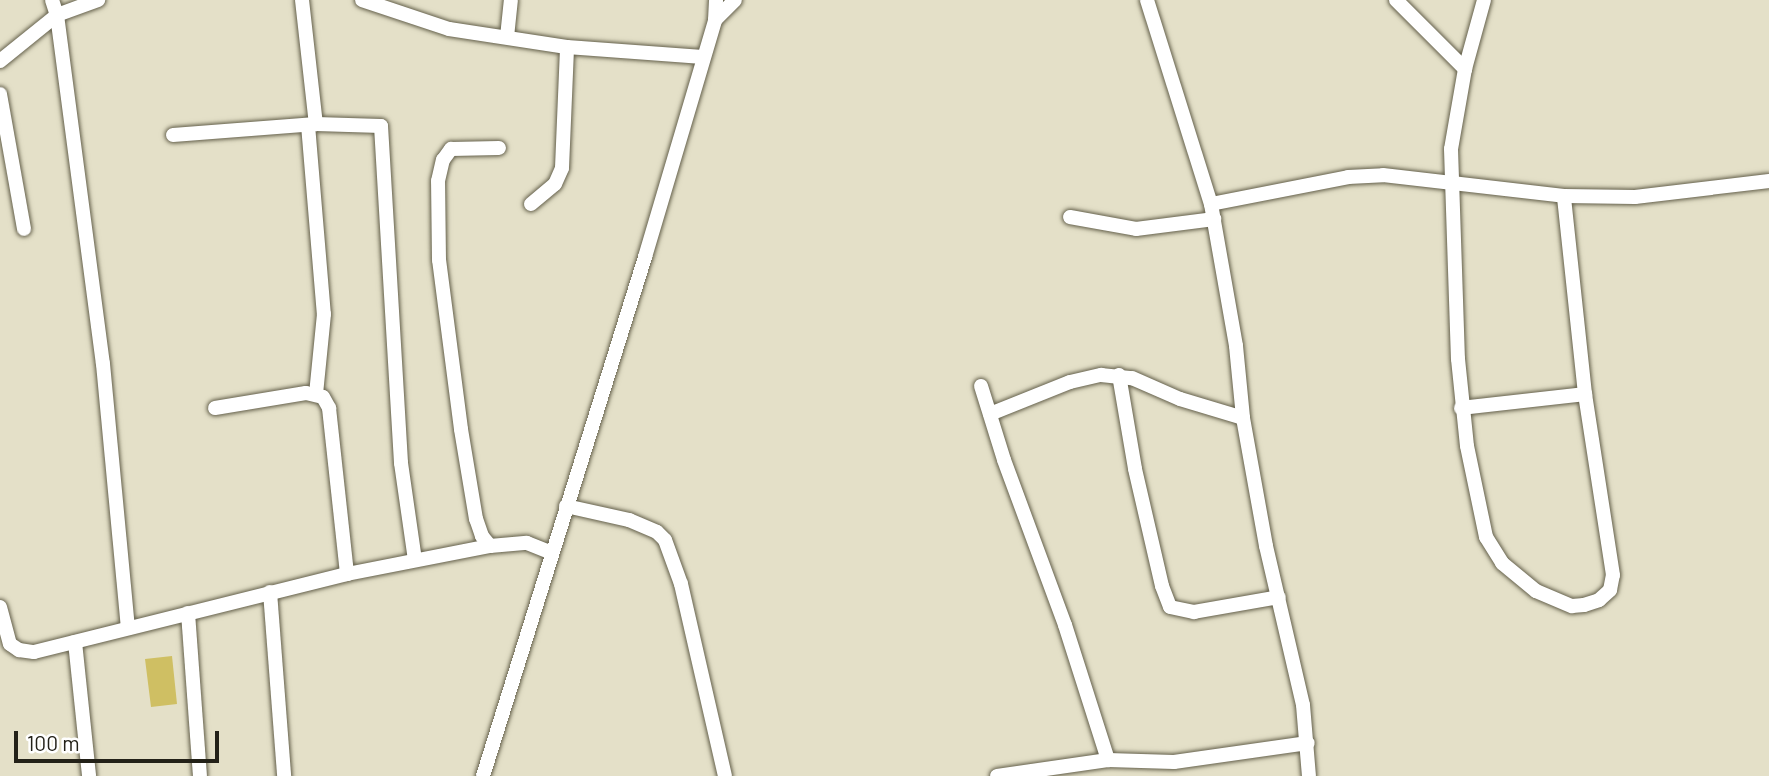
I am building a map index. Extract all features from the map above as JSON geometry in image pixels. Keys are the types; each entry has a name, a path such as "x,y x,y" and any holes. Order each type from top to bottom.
{"street":[{"path":"52,0 57,15 103,364 128,628"},
{"path":"0,61 57,15 98,0"},
{"path":"302,0 324,314 316,394"},
{"path":"507,37 511,0"},
{"path":"483,776 645,257 715,20 716,0"},
{"path":"715,20 735,0"},
{"path":"1147,0 1212,211 1236,346 1243,418 1266,546 1291,645 1308,743 1309,776"},
{"path":"1396,0 1465,69"},
{"path":"1484,0 1465,69 1452,135 1451,182 1461,408 1475,497 1486,537 1502,563 1519,580 1552,600 1584,605 1599,600 1610,590 1613,575 1585,394 1564,196"},
{"path":"368,1 449,29 567,47 703,57"},
{"path":"531,204 555,184 562,168 567,47"},
{"path":"0,94 24,229"},
{"path":"173,135 312,125 376,124 383,129 385,230 400,449 415,561"},
{"path":"490,545 482,536 476,519 461,429 439,260 438,181 443,160 451,149 499,148"},
{"path":"1070,217 1136,229 1348,177 1383,175 1564,196 1635,197 1769,181"},
{"path":"990,414 1070,382 1101,375 1119,375 1181,399 1243,418"},
{"path":"1119,375 1135,469 1159,575 1170,607 1194,612 1279,597"},
{"path":"981,386 1065,625 1108,760"},
{"path":"215,408 316,394 323,397 329,408 347,574"},
{"path":"1461,408 1585,394"},
{"path":"566,506 629,520 657,532 665,540 681,584 725,776"},
{"path":"0,607 10,644 19,650 34,652 270,592 490,545 527,543 552,553"},
{"path":"270,592 284,776"},
{"path":"188,613 201,776"},
{"path":"75,642 89,776"},
{"path":"997,776 1108,760 1175,769 1308,743"}],"building":[{"path":"172,656 177,704 151,707 145,659"}]}
